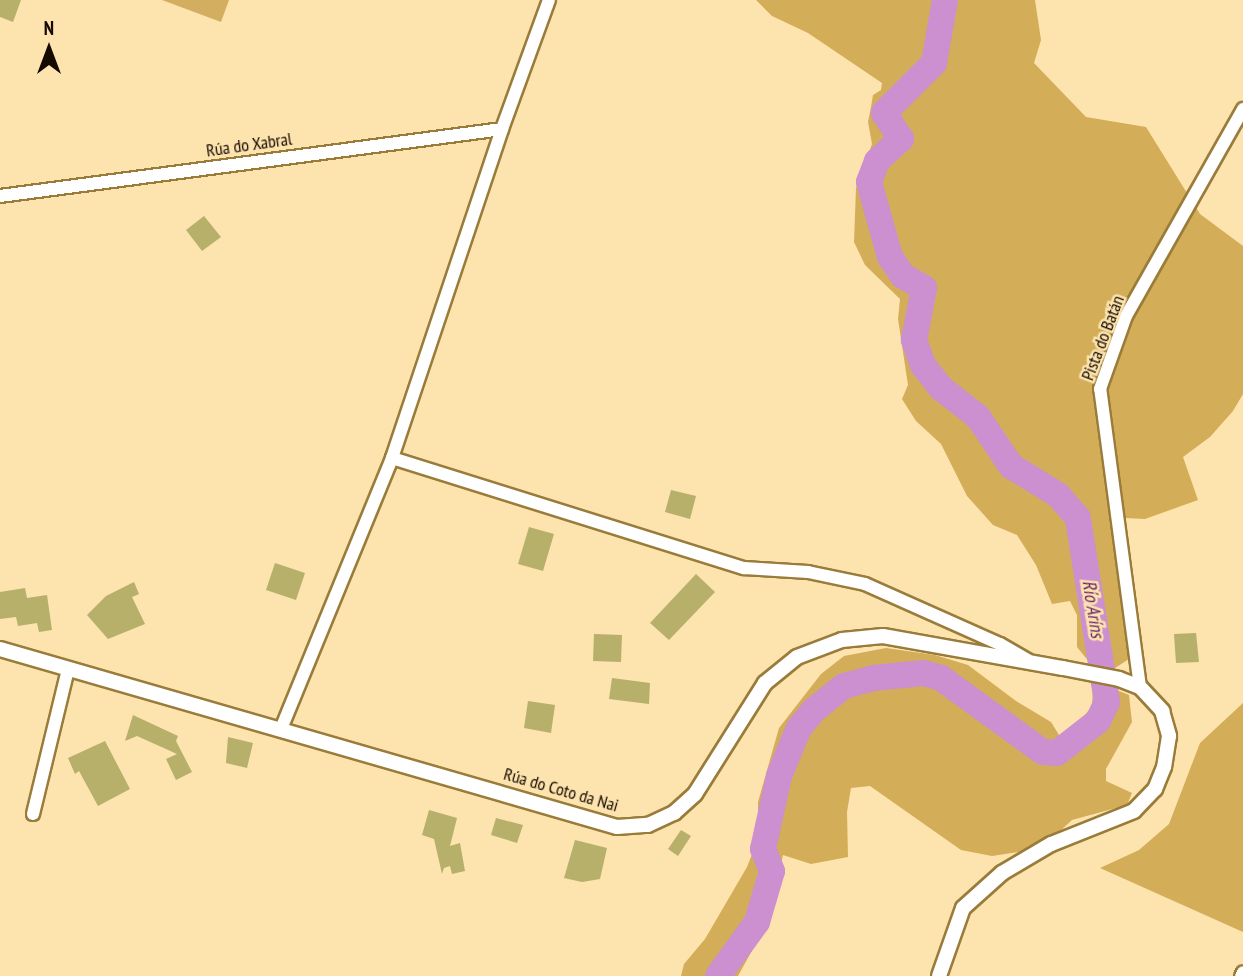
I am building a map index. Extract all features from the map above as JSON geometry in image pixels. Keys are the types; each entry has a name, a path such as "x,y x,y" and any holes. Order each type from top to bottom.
{"street":[{"path":"281,729 392,458 502,128 549,0"},
{"name":"Pista do Batán","path":"1140,687 1100,389 1126,316 1243,110"},
{"name":"Rúa do Xabral","path":"0,196 502,128"},
{"path":"392,458 744,568 808,572 865,584 1000,644 1034,664"},
{"name":"Rúa do Coto da Nai","path":"0,649 617,827 648,825 674,813 695,794 765,683 797,657 842,640 883,636 1119,679 1140,687"},
{"path":"33,814 68,669"},
{"path":"939,976 963,908 1002,873 1051,844 1135,811 1155,789 1164,767 1169,736 1162,711 1140,687"}],"shaded area":[{"path":"162,0 229,0 221,22"},
{"path":"756,0 1035,0 1041,40 1034,63 1086,117 1146,127 1200,214 1243,246 1243,394 1233,411 1210,437 1183,457 1198,500 1145,519 1125,518 1114,534 1129,659 1115,668 1090,663 1077,647 1077,615 1070,601 1052,604 1036,565 1017,535 993,525 967,496 941,444 916,421 902,399 908,385 898,319 900,299 865,265 854,242 856,188 872,144 868,122 873,95 881,90 882,83 808,33 772,16"},
{"path":"886,648 935,655 968,665 1016,701 1051,722 1059,735 1067,738 1092,706 1093,688 1114,689 1129,695 1132,722 1106,769 1106,781 1132,793 1127,805 1072,820 1058,833 1024,851 992,856 961,850 870,786 851,788 847,812 848,857 811,864 783,855 766,925 738,976 681,976 684,964 705,939 747,867 758,839 758,802 779,728 821,674 844,656"},
{"path":"1243,703 1243,932 1100,868 1139,850 1169,824 1200,743"}],"building":[{"path":"0,0 21,0 13,22 0,17"},
{"path":"204,216 221,237 202,251 186,230"},
{"path":"671,490 696,496 690,519 665,512"},
{"path":"529,527 554,534 543,571 518,564"},
{"path":"275,563 305,573 296,600 266,590"},
{"path":"696,574 715,592 669,640 650,623"},
{"path":"134,582 139,594 132,597 145,624 108,639 87,615 106,596"},
{"path":"25,588 27,598 47,595 52,630 39,632 37,623 18,626 16,617 0,619 0,592"},
{"path":"1196,633 1199,662 1176,663 1174,634"},
{"path":"594,634 622,635 621,662 593,661"},
{"path":"612,678 650,683 649,704 609,699"},
{"path":"528,701 555,705 551,733 524,728"},
{"path":"133,715 178,736 176,741 192,772 176,780 166,759 177,754 137,736 125,741"},
{"path":"228,737 253,743 247,768 226,763"},
{"path":"105,741 130,789 98,806 79,771 75,774 68,758"},
{"path":"429,810 457,818 450,846 460,843 465,871 452,874 450,866 444,868 442,874 434,839 422,835"},
{"path":"496,818 523,825 517,843 491,835"},
{"path":"681,830 691,836 678,856 668,849"},
{"path":"575,840 607,848 600,879 582,882 564,878"}],"waterway":[{"name":"Río Aríns","path":"718,976 757,922 772,871 763,849 779,776 799,728 814,710 844,686 873,678 924,673 941,678 1043,752 1057,753 1098,721 1107,702 1078,518 1058,495 1011,466 978,417 941,388 923,365 914,340 924,288 903,276 890,257 869,182 877,161 901,139 884,113 934,63 945,0"}]}
